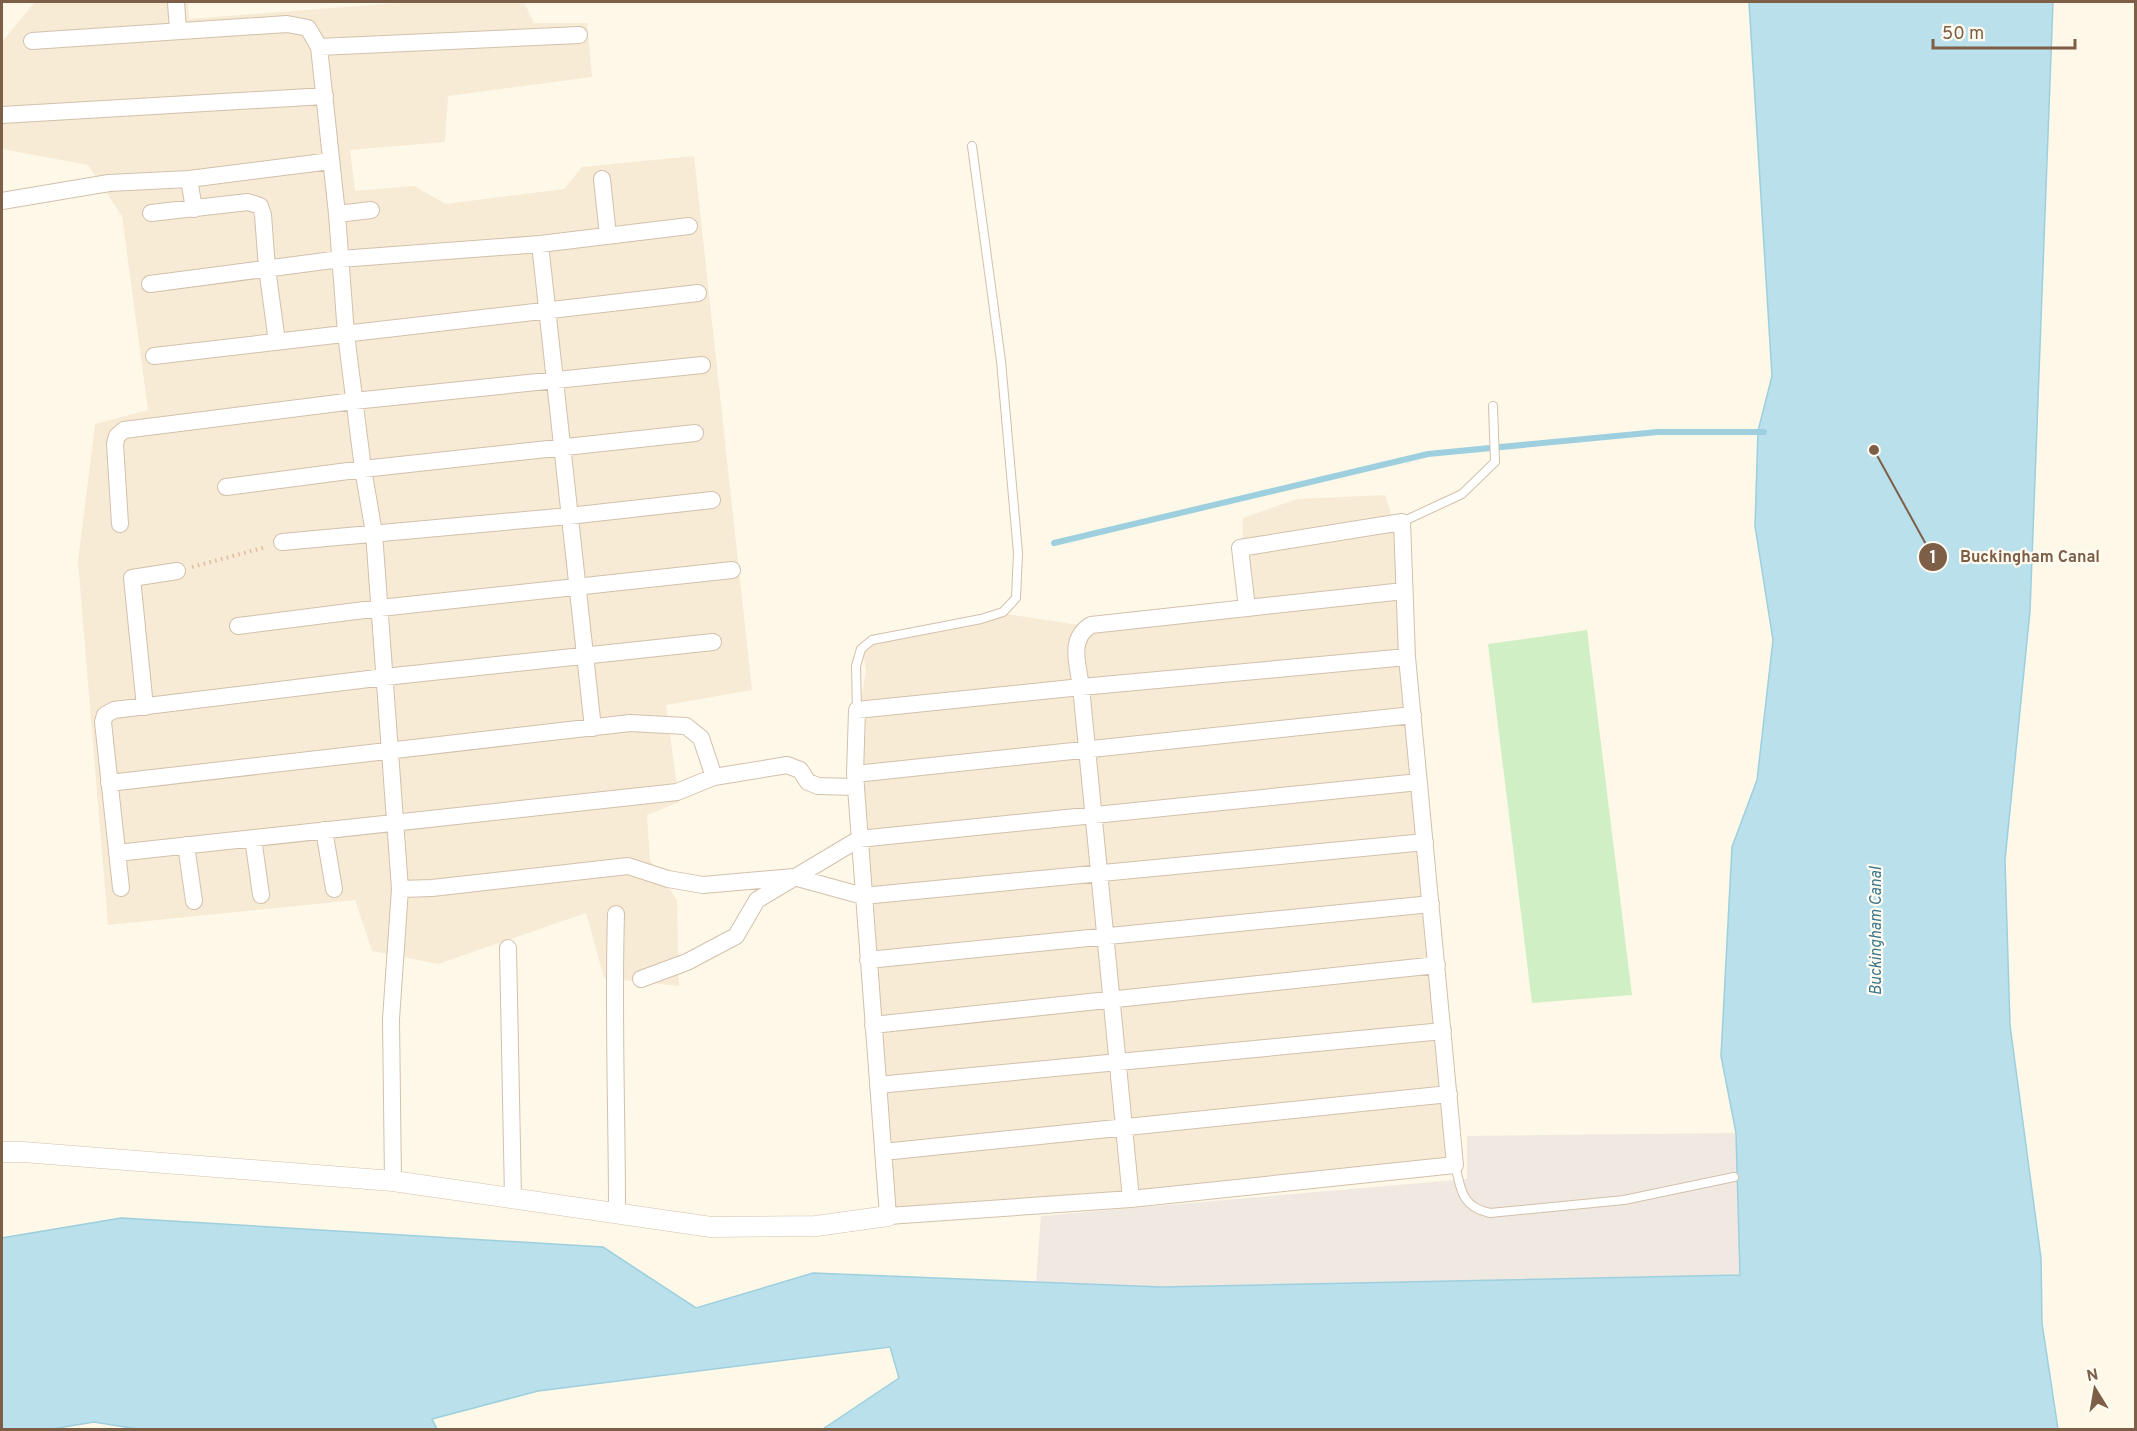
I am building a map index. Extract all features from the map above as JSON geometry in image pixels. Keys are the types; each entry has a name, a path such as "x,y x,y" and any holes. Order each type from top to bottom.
{"street":[{"path":"176,2 178,31"},
{"path":"32,41 287,24 308,28 319,47 337,214 346,334 363,469 374,533 400,889 391,1019 393,1181"},
{"path":"319,47 579,35"},
{"path":"2,116 325,96"},
{"path":"2,201 109,183 189,179 331,161"},
{"path":"602,178 608,236"},
{"path":"189,179 194,209"},
{"path":"151,213 248,202 260,206 263,215 267,268 277,342"},
{"path":"337,214 372,210"},
{"path":"150,284 340,259 540,244 689,226"},
{"path":"540,244 593,728"},
{"path":"154,356 698,293"},
{"path":"120,524 115,444 117,436 124,430 354,401 702,365"},
{"path":"226,488 363,469 695,433"},
{"path":"282,542 569,516 712,500"},
{"path":"2,1152 393,1181 711,1227 816,1226 888,1216 1131,1199 1455,1165 1407,657 1402,522 1240,548 1247,608"},
{"path":"238,626 380,608 732,570"},
{"path":"145,706 132,578 177,571"},
{"path":"1131,1199 1076,645 1080,632 1091,625 1404,591"},
{"path":"121,888 103,722 105,715 114,710 385,677 713,642"},
{"path":"888,1216 855,780 857,710 1407,657"},
{"path":"117,853 677,792 714,777 787,765 800,770 808,782 818,786 1086,750 1413,715"},
{"path":"110,783 630,723 686,726 701,738 714,777"},
{"path":"641,979 687,962 736,936 757,900 859,839 1419,782"},
{"path":"324,830 334,889"},
{"path":"253,838 261,895"},
{"path":"400,889 432,888 628,866 668,879 704,885 794,877 863,896 1425,842"},
{"path":"186,845 194,901"},
{"path":"868,960 1431,904"},
{"path":"616,914 614,987 617,1074 617,1212"},
{"path":"508,948 513,1197"},
{"path":"873,1025 1437,965"},
{"path":"878,1085 1118,1064 1443,1031"},
{"path":"883,1152 1449,1094"}],"lane":[{"path":"857,710 856,666 861,649 872,640 1003,612 1016,598 1018,553 1001,361 972,146"},
{"path":"1402,522 1462,494 1496,462 1493,406"},
{"path":"1455,1165 1462,1193 1468,1203 1477,1210 1490,1213 1624,1200 1734,1177"}],"path":[{"path":"177,571 282,542"}],"shaded area":[{"path":"35,2 188,2 189,19 410,2 524,2 534,23 587,23 592,77 448,96 445,142 350,150 355,191 414,186 446,204 564,189 582,167 694,156 752,690 666,705 679,802 647,815 650,860 677,900 679,986 604,978 586,913 438,964 372,951 355,900 108,925 78,561 95,424 148,410 122,216 88,165 2,149 2,42"},
{"path":"1385,495 1398,535 1458,1167 890,1218 859,712 866,671 863,651 874,641 1006,614 1093,627 1249,610 1242,550 1243,518 1297,499"},
{"path":"1736,1133 1741,1275 1161,1287 1036,1282 1041,1216 1467,1179 1467,1136"}],"green space":[{"path":"1587,630 1632,995 1532,1003 1488,644"}],"water":[{"path":"1749,2 2053,2 2030,611 2005,860 2010,1025 2041,1258 2042,1323 2058,1429 823,1429 899,1378 890,1347 538,1391 432,1419 437,1429 143,1430 94,1422 52,1429 2,1429 2,1238 121,1218 603,1247 696,1308 813,1273 1161,1287 1740,1275 1736,1133 1721,1056 1732,847 1757,780 1773,640 1755,526 1758,431 1772,376"}],"waterway":[{"path":"1054,543 1428,454 1658,432 1764,432"}],"place":[{"name":"Buckingham Canal","path":"1874,450"}]}
